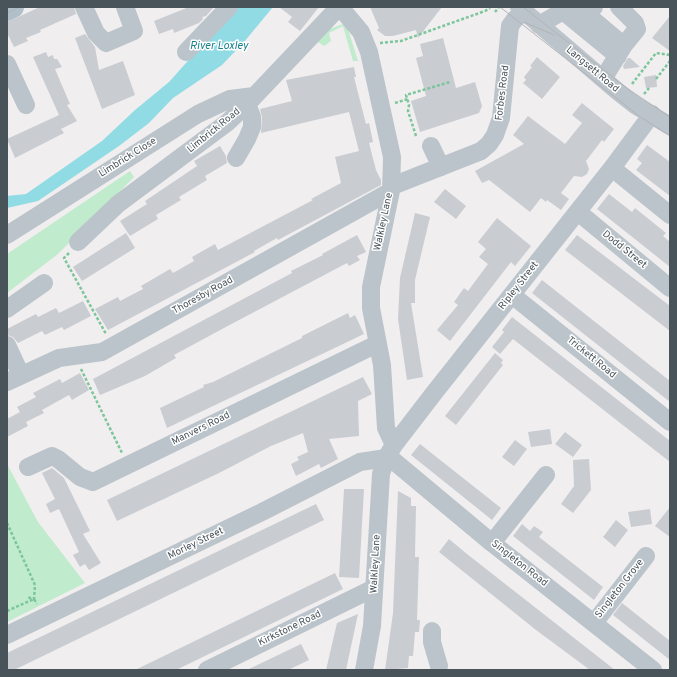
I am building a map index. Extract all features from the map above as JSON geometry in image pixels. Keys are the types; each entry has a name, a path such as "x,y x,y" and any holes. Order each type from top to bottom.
{"main road":[{"path":"7,10 13,7"}],"street":[{"path":"84,7 96,33 106,43 134,31 125,7"},
{"path":"186,52 229,7"},
{"name":"Walkley Lane","path":"340,7 361,32 367,45 388,131 392,157 391,188 371,287 371,308 382,365 386,428 390,451 381,474 372,626 364,670"},
{"name":"Limbrick Road","path":"78,242 118,204 192,150 251,100 340,7"},
{"path":"603,79 637,29 635,23 618,7"},
{"path":"539,25 563,11 587,8 621,51"},
{"name":"Langsett Road","path":"521,10 623,96 670,126"},
{"name":"Forbes Road","path":"391,188 481,151 489,144 495,135 501,118 510,26 521,10"},
{"path":"563,11 621,51"},
{"path":"7,64 26,105"},
{"name":"Limbrick Close","path":"7,235 198,114 230,98 251,100"},
{"path":"236,158 252,127 251,100"},
{"name":"Ripley Street","path":"390,451 578,212 652,114"},
{"path":"431,146 441,167"},
{"path":"612,168 670,215"},
{"name":"Thoresby Road","path":"14,379 59,358 95,354 113,347 391,188"},
{"name":"Dodd Street","path":"578,212 670,288"},
{"path":"7,309 44,283"},
{"name":"Trickett Road","path":"512,295 670,422"},
{"name":"Manvers Road","path":"28,467 52,456 80,476 93,482 377,344"},
{"path":"7,345 14,379"},
{"name":"Singleton Road","path":"390,451 395,462 414,478 492,543 652,670"},
{"name":"Morley Street","path":"7,635 248,519 360,462 390,451"},
{"path":"492,543 546,475"},
{"name":"Singleton Grove","path":"594,623 646,556"},
{"name":"Kirkstone Road","path":"207,670 374,588"},
{"path":"432,631 432,642 439,666"}],"path":[{"path":"495,12 499,7"},
{"path":"367,45 401,41 490,8"},
{"path":"623,96 656,53 670,55"},
{"path":"656,79 670,61"},
{"path":"416,136 408,111 409,105 406,95 450,82"},
{"path":"64,258 113,347"},
{"path":"75,356 128,465"},
{"path":"7,523 35,585 34,599 27,597"}],"green space":[{"path":"343,24 347,26 358,61 353,61 343,26 329,33 331,41 324,46 318,42 330,29"},
{"path":"130,171 134,177 58,254 7,293 7,254"},
{"path":"7,464 38,522 85,583 7,622"}],"water":[{"name":"River Loxley","path":"236,7 273,7 244,42 222,65 173,98 149,123 119,146 38,201 7,208 7,196 26,194 102,141 135,110 169,82"}],"building":[{"path":"40,7 74,7 76,14 40,30 41,32 26,38 28,41 14,47 7,33 7,22"},
{"path":"189,7 214,7 206,16 202,17 203,19 199,23 174,33 173,29 159,34 154,21"},
{"path":"279,7 319,7 300,31 288,22 292,17"},
{"path":"370,7 442,7 418,38 416,30 393,36 385,36 377,30 379,28"},
{"path":"670,16 670,51 652,38"},
{"path":"85,34 95,47 99,70 123,61 135,95 102,109 75,38"},
{"path":"443,38 456,88 475,82 482,106 479,113 420,132 411,101 426,96 416,58 423,56 420,44"},
{"path":"46,52 48,57 53,55 54,59 57,59 62,67 55,69 70,104 67,105 77,121 61,129 64,133 15,158 7,139 59,115 33,57"},
{"path":"537,57 560,77 542,99 523,83 526,80 524,77 532,67 530,66"},
{"path":"628,58 640,67 624,69 623,66"},
{"path":"354,67 356,77 354,77 366,124 369,123 373,142 369,143 376,170 381,180 381,185 278,240 277,238 254,251 255,252 108,330 95,309 118,297 120,301 143,289 141,286 170,269 173,273 194,261 192,257 215,244 218,250 313,200 311,199 341,183 335,157 359,151 349,112 261,133 262,117 260,109 292,101 286,80"},
{"path":"656,75 657,87 646,88 644,77"},
{"path":"582,103 614,129 604,142 602,140 586,161 589,169 587,174 582,177 574,176 561,193 569,199 561,210 547,200 546,202 541,198 530,212 489,180 482,183 475,171 524,144 513,135 528,116 565,144 582,123 572,115"},
{"path":"647,145 670,162 670,196 636,170 642,163 637,159"},
{"path":"220,146 226,156 227,163 205,176 207,180 179,197 181,200 156,215 158,219 130,236 120,221 147,204 145,201 197,166 194,161"},
{"path":"445,189 466,206 456,219 434,202"},
{"path":"609,194 632,212 635,208 666,233 663,236 670,242 670,267 597,209"},
{"path":"415,213 430,217 415,280 415,303 411,303 423,377 407,380 398,319 400,278"},
{"path":"497,218 531,246 515,266 511,262 450,341 437,330 458,305 454,302 464,288 468,291 488,264 479,257 486,249 478,242"},
{"path":"126,233 135,248 82,281 73,267"},
{"path":"357,235 366,252 357,256 360,260 349,266 347,263 224,328 174,355 176,358 145,376 100,395 93,379 292,273 291,271 323,255 322,254"},
{"path":"577,235 670,306 670,331 565,250"},
{"path":"542,280 670,381 670,402 532,293"},
{"path":"83,301 91,316 64,330 62,327 45,335 42,331 18,343 13,337 7,335 7,329 36,314 38,317 56,308 59,313"},
{"path":"348,313 350,318 355,315 364,334 167,428 160,408 204,387 203,385 213,382 302,338 302,336"},
{"path":"512,317 670,441 670,462 513,339 500,354 492,347 504,332 502,330"},
{"path":"495,353 503,360 501,363 503,365 456,425 445,416"},
{"path":"80,373 89,390 72,400 69,395 42,410 44,413 26,422 28,426 7,437 7,419 20,412 17,407 36,397 33,393 60,379 62,383"},
{"path":"363,377 372,394 358,401 359,436 329,439 338,459 321,468 319,464 296,476 291,464 299,460 297,457 308,452 303,433 271,446 219,473 117,521 107,500"},
{"path":"550,429 552,444 531,447 528,432"},
{"path":"565,432 582,445 573,457 555,444"},
{"path":"515,440 527,449 514,466 502,457"},
{"path":"420,444 501,508 492,520 411,455"},
{"path":"589,459 591,490 573,513 561,504 574,486 573,460"},
{"path":"52,468 64,478 90,531 83,534 101,563 89,570 85,564 80,567 73,555 79,552 59,509 50,513 46,504 55,499 42,473"},
{"path":"344,489 364,489 359,578 339,577"},
{"path":"398,491 411,498 411,506 416,506 415,557 419,557 417,620 420,620 419,632 415,632 413,656 409,656 408,668 385,670 393,613"},
{"path":"316,504 324,520 14,670 7,670 7,653"},
{"path":"670,507 670,537 655,526"},
{"path":"650,509 652,524 631,527 628,512"},
{"path":"616,520 628,530 615,547 603,537"},
{"path":"522,524 530,531 534,526 543,532 539,537 603,587 594,600 513,536"},
{"path":"449,539 615,670 590,670 536,630 439,552"},
{"path":"335,573 343,589 176,670 135,670"},
{"path":"622,603 670,641 670,660 613,615"},
{"path":"358,614 346,670 326,670 337,623"},
{"path":"301,644 309,660 288,670 247,670"}],"tram line":[{"path":"7,13 20,7"},
{"path":"500,7 639,116 670,136"},
{"path":"523,7 628,89 670,117"},
{"path":"524,22 554,35"}]}
